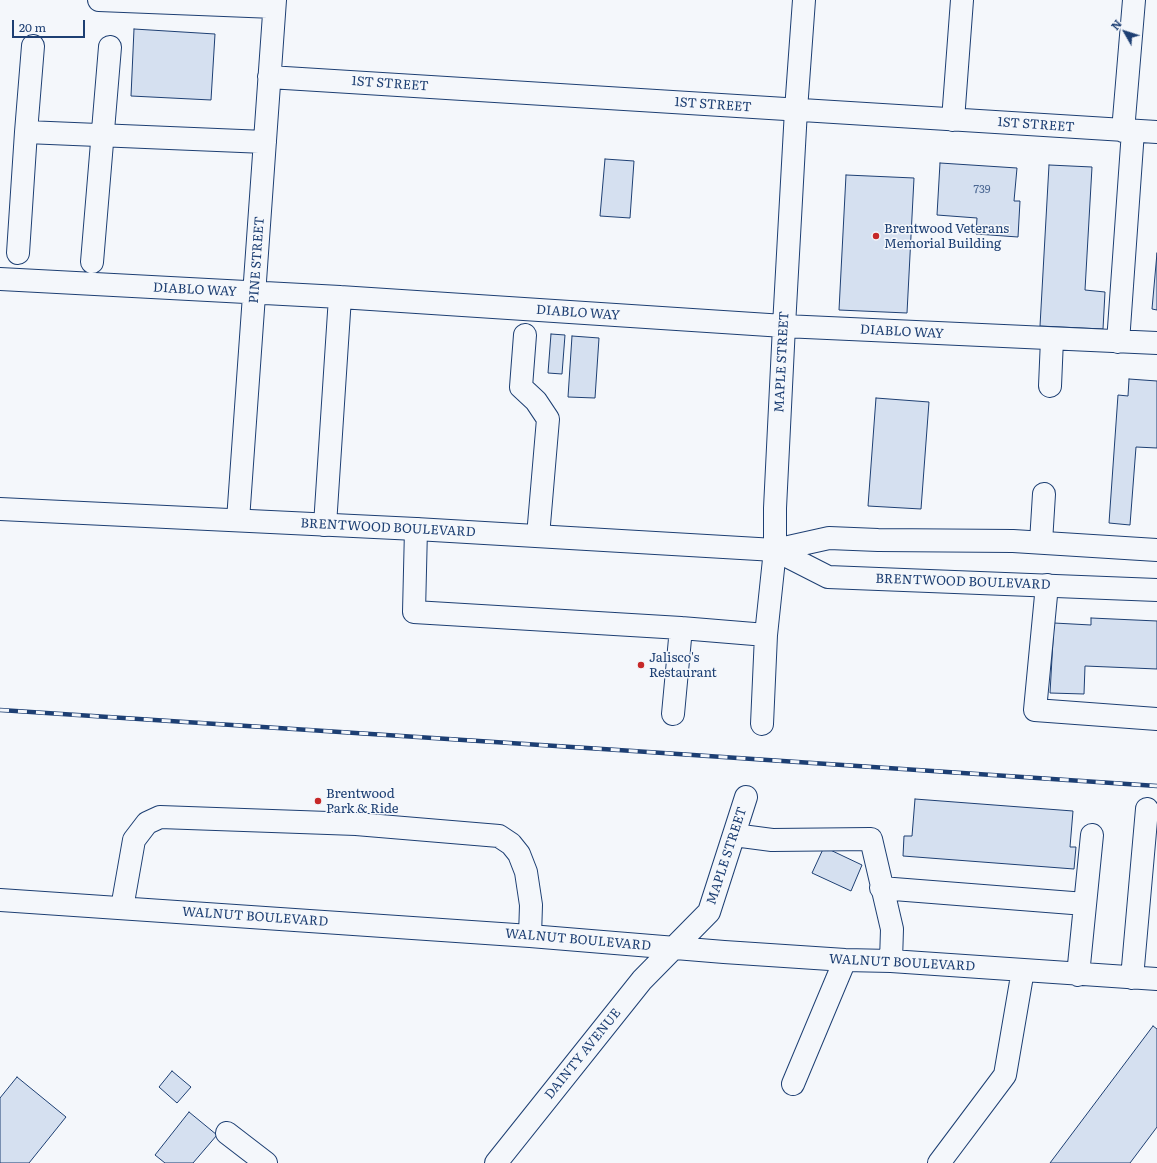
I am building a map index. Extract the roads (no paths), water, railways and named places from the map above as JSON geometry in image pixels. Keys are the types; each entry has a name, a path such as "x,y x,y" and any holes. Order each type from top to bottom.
{"street":[{"path":"99,0 275,4"},
{"name":"MAPLE STREET","path":"762,724 766,635 775,550 775,508 784,326 796,110 804,0"},
{"path":"954,120 962,0"},
{"path":"1118,342 1134,0"},
{"name":"PINE STREET","path":"238,520 275,4"},
{"path":"18,253 33,46"},
{"path":"92,262 110,47"},
{"name":"1ST STREET","path":"269,77 1157,132"},
{"path":"26,132 264,142"},
{"name":"DIABLO WAY","path":"0,279 340,297 784,326 1157,343"},
{"path":"325,525 340,297"},
{"path":"525,335 521,387 536,401 548,420 538,536"},
{"path":"1050,386 1052,339"},
{"path":"1041,542 1044,494"},
{"name":"BRENTWOOD BOULEVARD","path":"0,509 416,529 775,550 829,538 1041,542 1157,550"},
{"path":"416,529 414,612 681,628 766,635"},
{"name":"BRENTWOOD BOULEVARD","path":"775,550 828,577 1157,590"},
{"path":"1046,585 1035,710 1157,719"},
{"path":"673,714 681,628"},
{"name":"MAPLE STREET","path":"673,948 709,912 746,797"},
{"path":"1132,978 1147,809"},
{"path":"122,908 134,840 147,823 160,818 356,824 499,836 511,844 519,854 526,872 531,905 530,936"},
{"path":"734,835 772,840 871,839 881,888 892,929 891,961"},
{"path":"1078,975 1092,835"},
{"path":"881,888 1085,904"},
{"name":"WALNUT BOULEVARD","path":"0,900 530,936 845,960 891,961 1078,975 1157,979"},
{"name":"DAINTY AVENUE","path":"498,1162 642,980 673,948"},
{"path":"793,1084 845,960"},
{"path":"939,1163 1005,1075 1023,970"},
{"path":"227,1133 266,1163"}],"railway":[{"path":"0,710 1157,786"}],"place":[{"name":"Brentwood Veterans Memorial Building","path":"876,236"},
{"name":"Jalisco's Restaurant","path":"641,665"},
{"name":"Brentwood Park & Ride","path":"318,801"}]}
